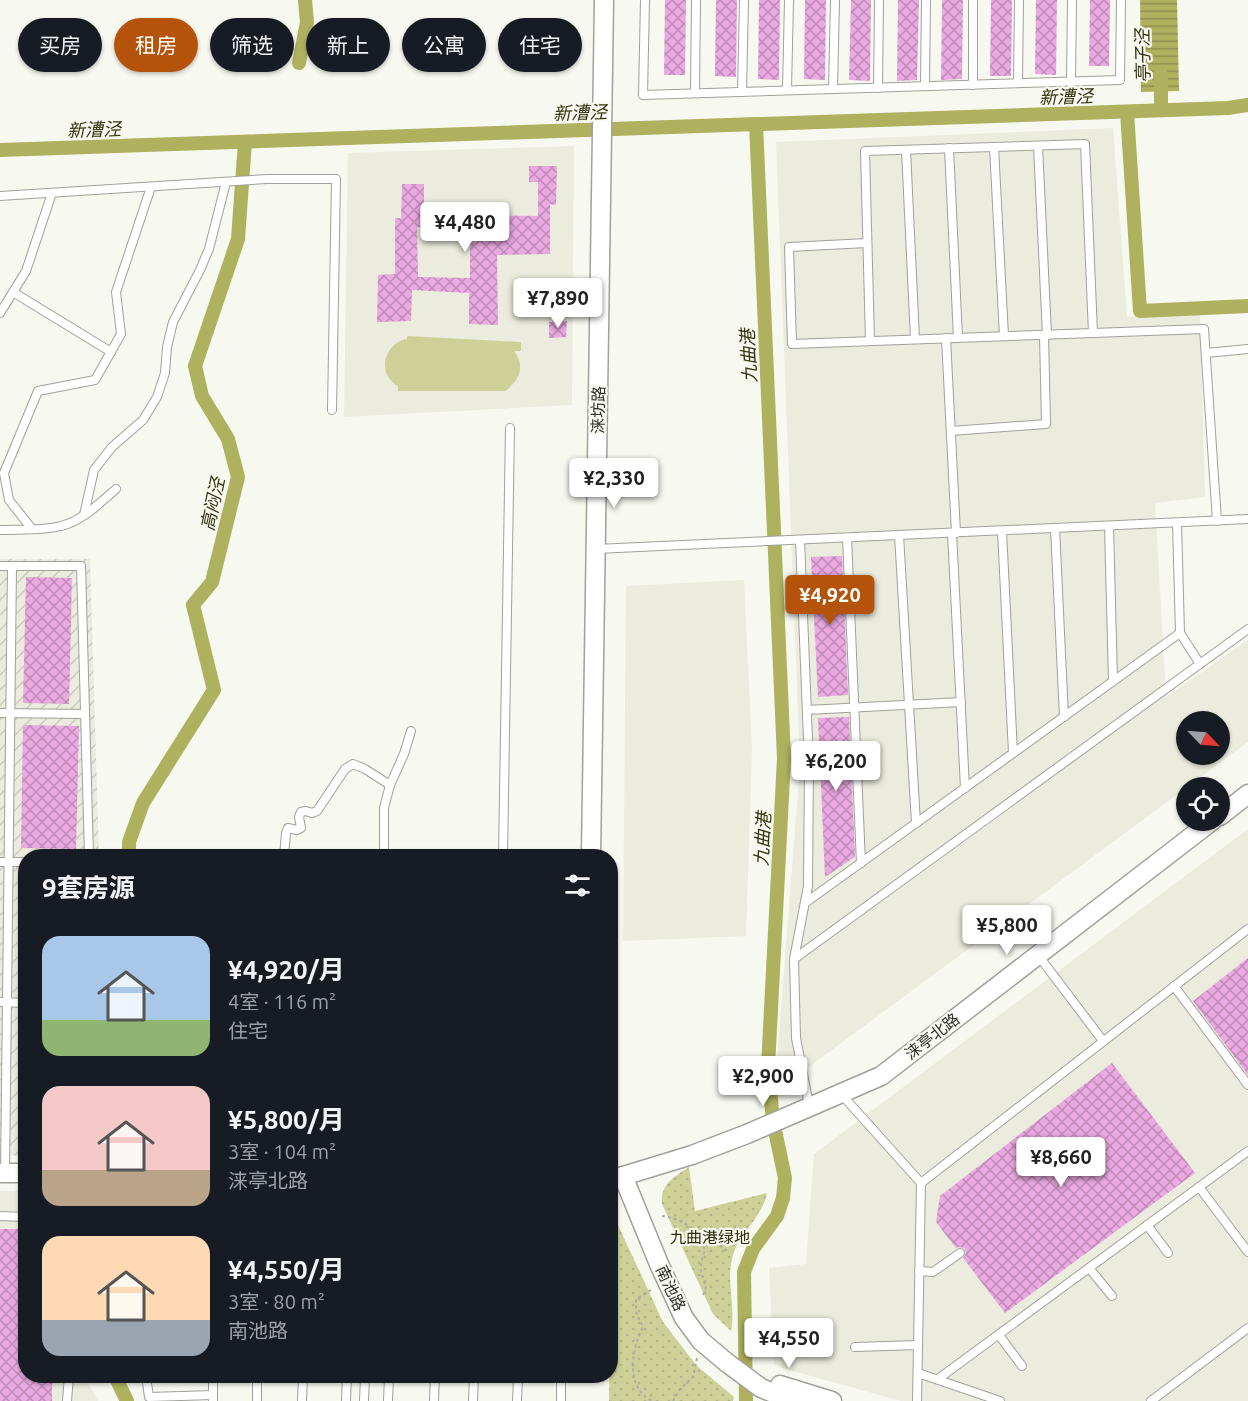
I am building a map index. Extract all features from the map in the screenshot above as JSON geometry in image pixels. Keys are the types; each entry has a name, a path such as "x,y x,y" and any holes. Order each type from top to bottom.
{"street":[{"name":"涞坊路","path":"591,849 604,0"},
{"path":"1230,809 1247,797"},
{"name":"涞亭北路","path":"618,1178 692,1155 747,1134 881,1076 1199,831"},
{"path":"2,1173 18,1173"},
{"name":"南池路","path":"618,1187 659,1264 684,1318 701,1341 755,1383 793,1401"},
{"name":"南池路","path":"755,1383 760,1374 784,1387 832,1401"}],"lane":[{"path":"645,0 643,95 1120,80 1120,0"},
{"path":"695,93 696,0"},
{"path":"742,92 744,0"},
{"path":"787,90 789,0"},
{"path":"833,89 835,0"},
{"path":"878,88 879,0"},
{"path":"925,86 927,0"},
{"path":"973,85 974,0"},
{"path":"1018,84 1020,0"},
{"path":"1071,82 1072,0"},
{"path":"870,341 865,151 1085,144 1093,333"},
{"path":"951,431 1046,424 1046,335 1038,146"},
{"path":"994,147 1004,336"},
{"path":"949,148 958,338"},
{"path":"906,150 915,339"},
{"path":"0,196 267,179 336,179 332,410"},
{"path":"84,515 94,470 112,447 143,420 158,397 165,374 167,348 173,322 209,249 222,183"},
{"path":"32,529 9,500 2,472 38,392 95,380 121,334 116,292 151,187"},
{"path":"0,313 26,271 52,193"},
{"path":"867,243 789,247 792,344 1204,329 1217,521"},
{"path":"13,292 111,352"},
{"path":"946,338 965,788"},
{"path":"1206,353 1248,350"},
{"path":"503,849 510,428"},
{"path":"0,530 63,526 84,515 116,489"},
{"path":"596,549 1248,519"},
{"path":"1176,523 1180,633 1200,664"},
{"path":"1109,526 1113,681"},
{"path":"1055,528 1064,717"},
{"path":"1002,531 1013,753"},
{"path":"899,535 916,823"},
{"path":"847,538 861,863"},
{"path":"797,540 809,764 808,886 794,959 796,1038 802,1110"},
{"path":"0,566 81,566 88,849"},
{"path":"2,1173 4,862 10,713 12,566"},
{"path":"794,959 1248,629"},
{"path":"805,903 1180,633"},
{"path":"807,710 961,702"},
{"path":"0,713 85,714"},
{"path":"384,849 384,808 390,785 404,754 411,731"},
{"path":"285,849 288,828 297,830 301,828 299,817 301,812 317,811 345,769 353,765 365,769 390,785"},
{"path":"921,1183 1248,929"},
{"path":"1038,955 1103,1041"},
{"path":"1174,986 1248,1085"},
{"path":"3,1002 18,1003"},
{"path":"840,1093 921,1183 917,1401"},
{"path":"938,1379 1248,1150"},
{"path":"1199,1187 1248,1252"},
{"path":"0,1216 18,1217"},
{"path":"1147,1225 1168,1253"},
{"path":"919,1271 933,1272 960,1253"},
{"path":"1089,1268 1112,1296"},
{"path":"1151,1401 1248,1328"},
{"path":"999,1335 1022,1366"},
{"path":"855,1347 918,1345"},
{"path":"918,1372 1000,1401"},
{"path":"68,1401 69,1383"},
{"path":"147,1383 149,1397 213,1398"},
{"path":"256,1401 257,1383"},
{"path":"302,1401 303,1383"},
{"path":"346,1401 347,1383"},
{"path":"364,1401 365,1383"},
{"path":"388,1401 389,1383"},
{"path":"434,1401 435,1383"},
{"path":"473,1401 474,1383"},
{"path":"518,1383 518,1401"},
{"path":"561,1383 561,1401"}],"path":[{"path":"662,1216 679,1220 703,1241 701,1271 706,1287 701,1297"},
{"path":"703,1241 713,1241 727,1251"},
{"path":"651,1290 636,1299 636,1312 643,1327 634,1349 634,1377 636,1386 646,1398 652,1401"},
{"path":"673,1401 680,1389 693,1377 697,1358"}],"shaded area":[{"path":"1113,128 1127,317 1200,311 1205,497 1155,503 1166,697 1248,640 1248,742 1230,755 1230,711 1176,711 1176,765 1217,765 1201,777 1176,777 1176,795 779,1089 777,1062 800,765 776,142"},
{"path":"574,146 572,405 344,417 348,153"},
{"path":"0,559 90,559 99,849 18,849 18,1156 0,1155"},
{"path":"744,580 752,750 746,936 623,941 626,586"},
{"path":"1248,829 1248,1401 901,1401 774,1364 769,1268 806,1264 814,1154"},
{"path":"0,1191 18,1191 18,1383 89,1383 98,1401 0,1401"}],"green space":[{"path":"407,336 521,342 521,351 514,351 520,362 519,373 514,383 505,391 398,391 398,386 387,374 386,360 393,346 407,339"},
{"name":"九曲港绿地","path":"689,1167 695,1211 767,1193 760,1211 739,1242 732,1259 730,1268 731,1331 713,1314 662,1204 663,1191 666,1186"},
{"name":"九曲港绿地","path":"618,1225 663,1322 696,1365 734,1397 733,1401 609,1401 609,1383 618,1383"}],"water":[{"path":"1140,0 1177,0 1179,91 1141,92"}],"building":[{"path":"665,0 686,0 685,75 664,75"},
{"path":"716,0 737,0 736,77 715,76"},
{"path":"759,0 780,0 779,80 758,79"},
{"path":"805,0 826,0 825,80 804,79"},
{"path":"851,0 871,0 870,81 849,80"},
{"path":"898,0 919,0 917,80 897,81"},
{"path":"942,0 963,0 962,79 941,80"},
{"path":"991,0 1012,0 1011,76 990,76"},
{"path":"1036,0 1057,0 1056,75 1035,74"},
{"path":"1090,0 1110,0 1109,66 1089,66"},
{"path":"529,166 557,166 556,205 550,204 550,254 497,255 498,325 469,324 469,293 412,290 411,321 377,322 378,275 395,274 395,218 401,218 402,184 424,184 424,227 417,227 418,277 470,278 470,215 538,216 538,182 529,182"},
{"path":"567,321 566,337 549,338 549,322"},
{"path":"842,556 848,695 818,697 811,557"},
{"path":"26,577 72,578 69,704 23,703"},
{"path":"849,717 855,857 825,877 818,718"},
{"path":"23,725 79,726 76,849 21,848"},
{"path":"1248,958 1248,1075 1193,1001"},
{"path":"1112,1063 1195,1173 1005,1313 963,1258 966,1253 965,1249 956,1248 936,1222 940,1196"},
{"path":"0,1229 18,1229 18,1383 52,1383 52,1401 0,1401"}],"waterway":[{"path":"299,63 307,22 305,0"},
{"name":"亭子泾","path":"1161,74 1161,110"},
{"name":"新漕泾","path":"0,150 1228,108 1248,105"},
{"path":"1127,112 1140,311 1248,306"},
{"name":"九曲港","path":"746,1401 744,1272 753,1249 777,1216 783,1198 785,1178 773,1121 768,1067 784,758 756,124"},
{"name":"高闷泾","path":"129,849 129,842 143,803 214,690 193,605 212,582 238,477 228,439 202,396 195,366 238,239 245,142"},
{"name":"高闷泾","path":"118,1383 127,1401"}]}
